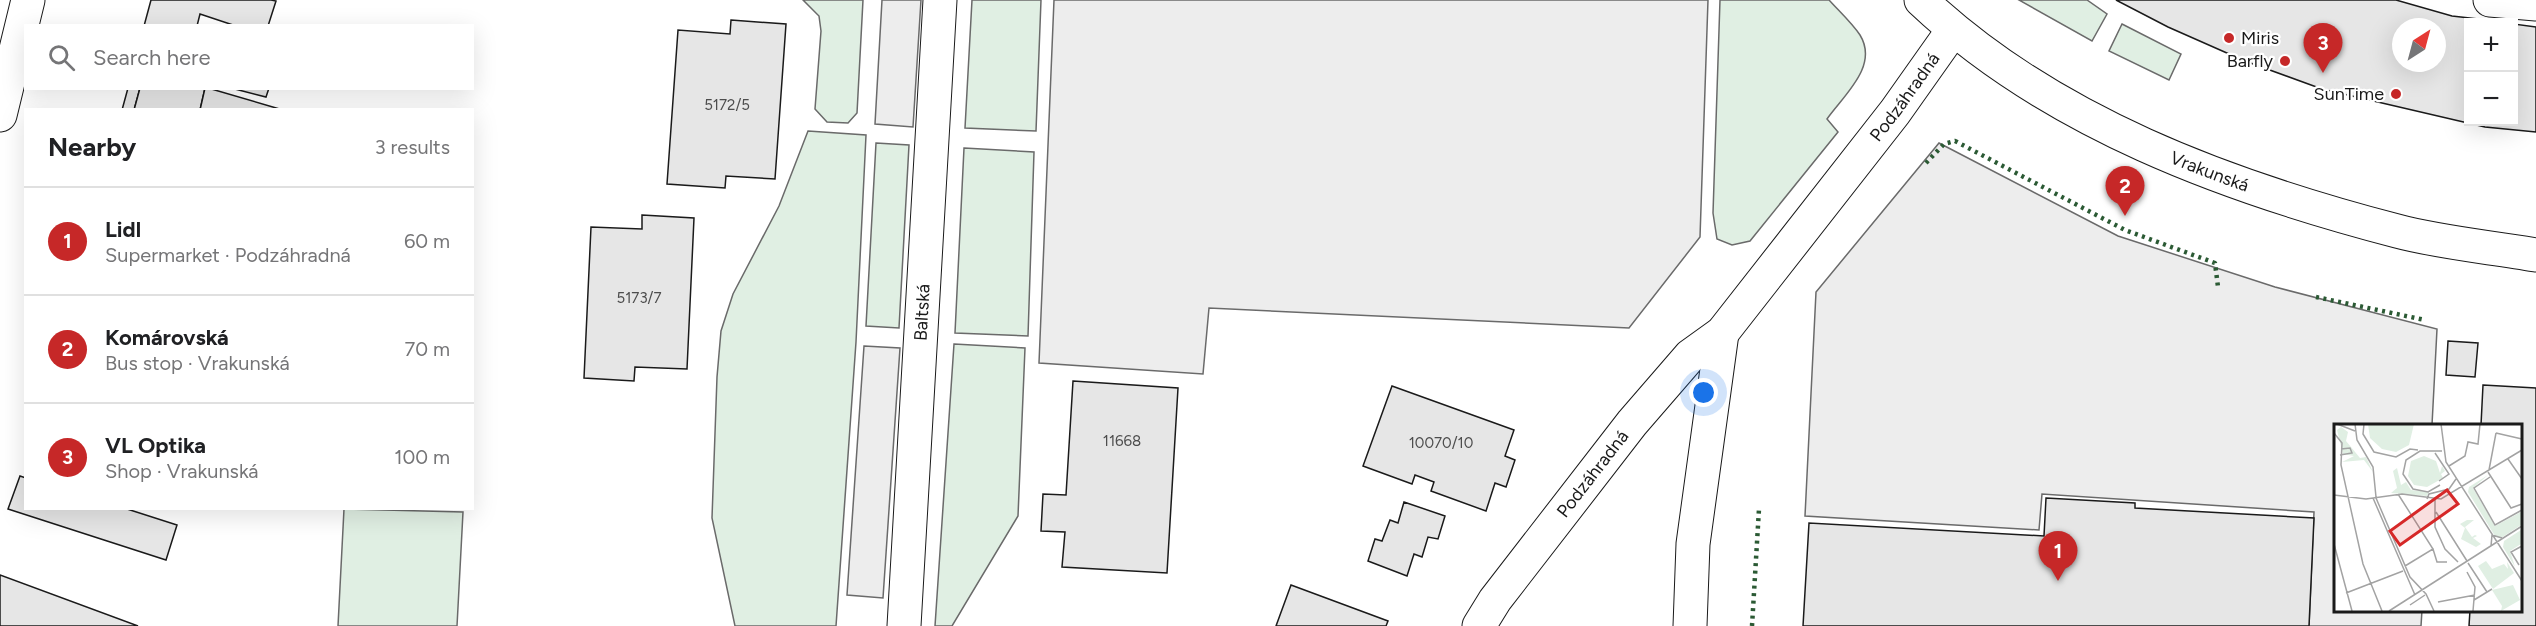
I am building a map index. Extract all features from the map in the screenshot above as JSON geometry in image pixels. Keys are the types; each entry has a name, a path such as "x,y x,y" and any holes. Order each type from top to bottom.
{"street":[{"path":"0,115 28,0"},
{"name":"Baltská","path":"904,626 940,0"},
{"name":"Vrakunská","path":"1921,0 1953,30 1985,54 2058,102 2138,142 2287,199 2399,232 2536,255"},
{"path":"2490,0 2536,4"},
{"name":"Podzáhradná","path":"1479,626 1495,600 1632,423 1690,356 1722,333 1895,112 1953,30"},
{"path":"1690,626 1693,544 1722,333"}],"green space":[{"path":"803,0 863,0 857,113 848,123 827,122 815,109 821,31 819,16"},
{"path":"972,0 1041,0 1036,131 965,128"},
{"path":"1720,0 1829,0 1857,31 1865,47 1865,58 1857,80 1827,119 1838,132 1750,241 1732,245 1717,239 1713,213"},
{"path":"2019,0 2087,0 2107,14 2092,41"},
{"path":"2122,24 2181,54 2169,80 2109,51"},
{"path":"808,131 866,135 856,342 836,626 735,626 712,518 721,331 733,294 779,206"},
{"path":"876,143 909,145 899,328 866,326"},
{"path":"964,148 1034,152 1028,336 955,333"},
{"path":"954,344 1025,348 1018,516 952,626 935,626"},
{"path":"344,510 463,512 457,626 338,626"}],"shaded area":[{"path":"882,0 921,0 913,127 875,124"},
{"path":"1054,0 1708,0 1700,237 1629,328 1209,308 1203,374 1039,363"},
{"path":"1939,143 2118,236 2275,287 2437,329 2432,424 2334,424 2334,611 2422,611 2421,626 2309,626 2314,512 2042,494 2039,530 1805,516 1816,292"},
{"path":"864,346 900,348 883,598 847,595"}],"building":[{"path":"151,0 276,1 269,24 230,24 200,14 198,24 145,24"},
{"path":"2116,0 2396,0 2452,16 2470,18 2464,18 2464,122 2322,89 2245,61 2168,27"},
{"path":"731,20 786,24 775,179 726,176 725,188 667,184 678,30 730,34"},
{"path":"2518,25 2536,27 2536,132 2481,126 2518,126"},
{"path":"127,90 139,90 135,108 123,108"},
{"path":"139,90 205,90 200,108 135,108"},
{"path":"205,90 215,90 276,108 200,108"},
{"path":"239,90 268,90 266,97"},
{"path":"642,215 694,218 687,369 635,367 634,381 584,378 591,227 642,229"},
{"path":"2448,341 2478,343 2475,377 2446,375"},
{"path":"1073,381 1178,388 1167,573 1062,567 1065,532 1041,531 1043,494 1066,495"},
{"path":"2483,385 2536,388 2536,626 2469,626 2470,611 2521,611 2521,424 2481,424"},
{"path":"1392,386 1514,430 1505,456 1515,460 1506,487 1495,483 1486,511 1431,491 1434,482 1415,475 1412,484 1363,466"},
{"path":"20,476 24,477 24,510 130,510 177,525 166,560 8,509"},
{"path":"2046,498 2135,503 2135,508 2314,518 2309,626 1803,626 1809,523 2044,536"},
{"path":"1404,502 1445,516 1438,539 1428,537 1422,557 1414,554 1407,576 1368,561 1375,539 1382,541 1390,520 1398,523"},
{"path":"0,575 138,626 0,626"},
{"path":"1291,585 1388,621 1386,626 1276,626"}],"hedge":[{"path":"1926,163 1944,144 1955,141 2125,230 2215,263 2218,287"},
{"path":"2316,297 2425,320"},
{"path":"1752,626 1759,509"}],"place":[{"name":"Miris","path":"2229,38"},
{"name":"Barfly","path":"2285,61"},
{"name":"VL Optika","path":"2323,73"},
{"name":"SunTime","path":"2396,94"},
{"name":"Komárovská","path":"2125,216"},
{"name":"Lidl","path":"2058,581"}]}
